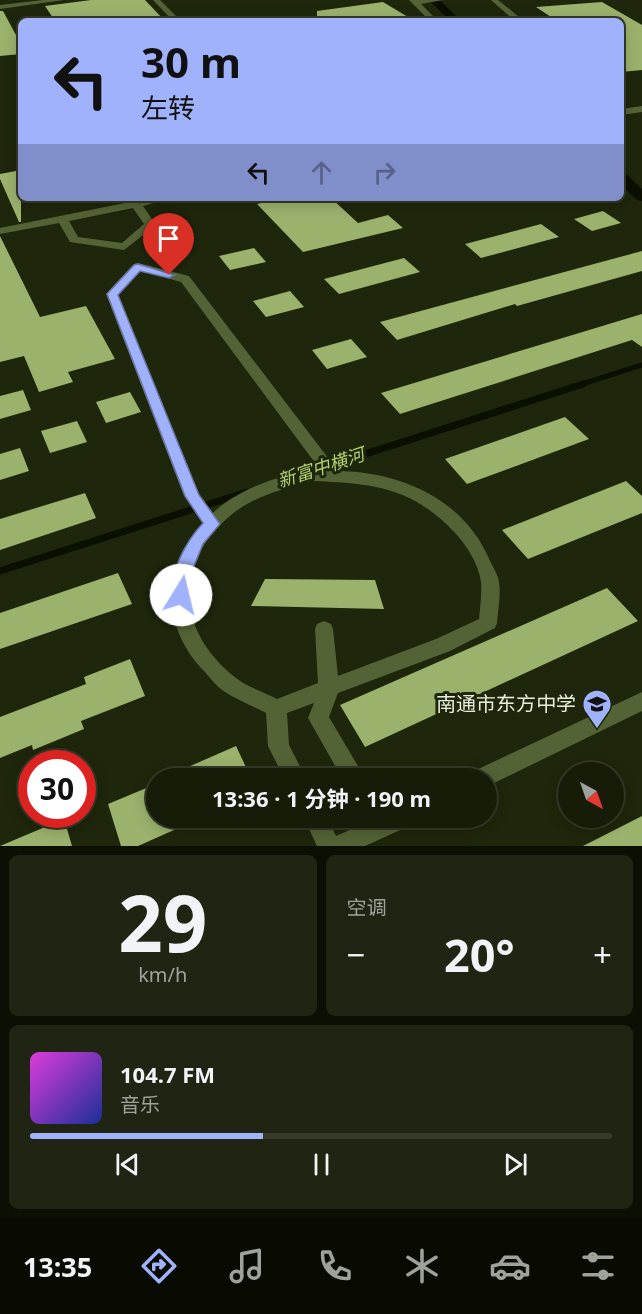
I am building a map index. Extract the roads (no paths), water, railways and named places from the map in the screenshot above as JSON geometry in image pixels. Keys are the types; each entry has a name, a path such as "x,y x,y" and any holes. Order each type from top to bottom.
{"street":[{"path":"0,7 61,0"},
{"path":"156,0 174,18"},
{"path":"414,2 440,0"},
{"path":"494,0 516,18"},
{"path":"414,2 431,18"},
{"path":"0,231 151,201"},
{"path":"124,247 150,225 136,204"},
{"path":"62,219 74,240 124,247 138,267 185,279 334,477"},
{"path":"138,267 112,294 192,496 212,524"},
{"path":"311,476 334,477 359,477 405,488 444,510 474,542 490,581 488,623 443,645 329,690 276,708 230,686 197,652 181,614 182,576 196,541 226,510 266,488 311,476"},
{"path":"324,629 329,690 318,718 348,768"},
{"path":"497,771 642,701"},
{"path":"276,708 279,746 290,768"},
{"path":"320,828 329,846"},
{"path":"340,846 373,828"}],"waterway":[{"path":"434,0 453,18"},
{"path":"624,180 642,197"},
{"name":"新富中横河","path":"579,385 642,365"},
{"name":"新富中横河","path":"303,474 583,384"},
{"name":"新富中横河","path":"0,571 247,492"}],"place":[{"name":"南通市东方中学","path":"597,730"}]}
